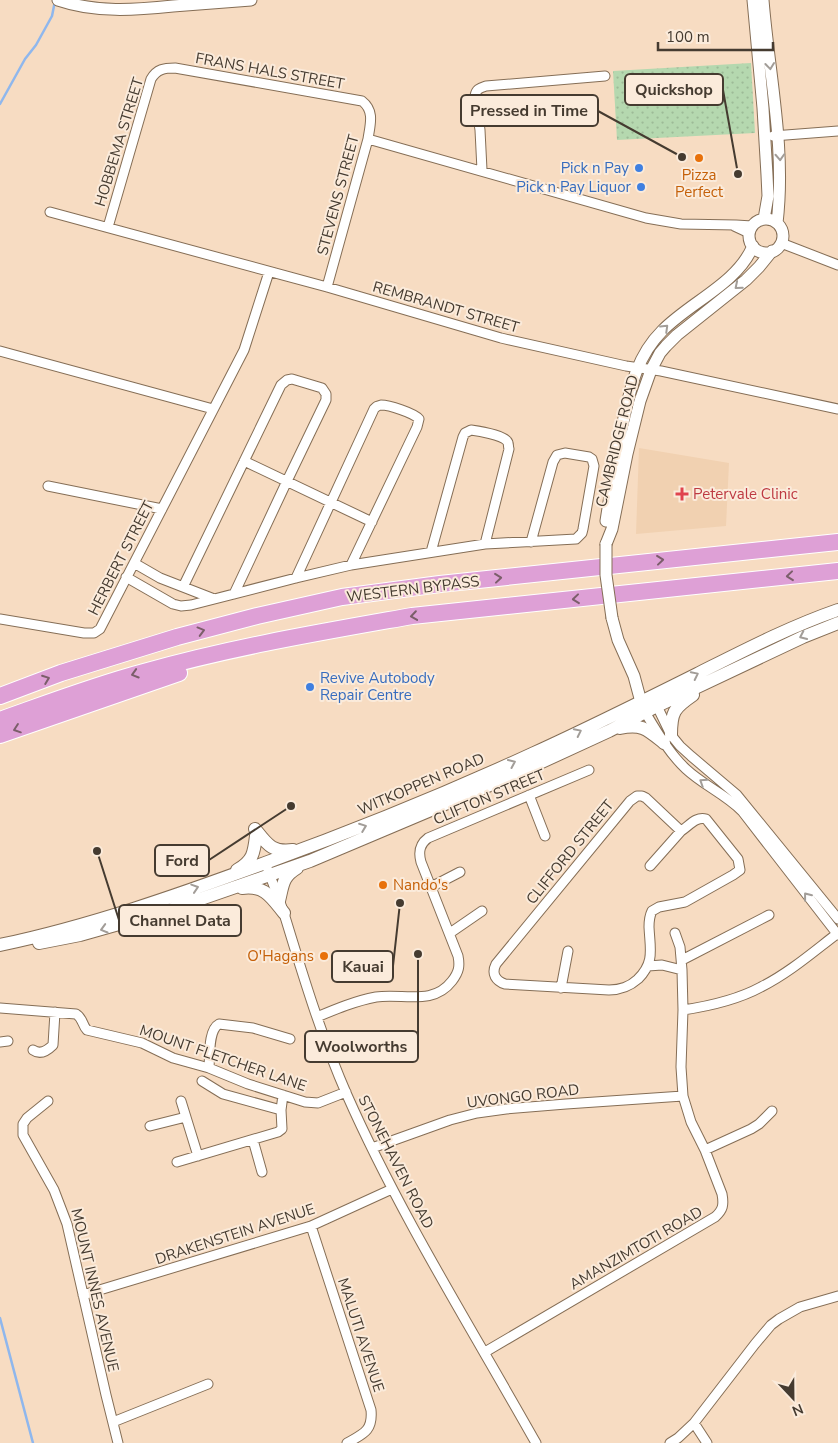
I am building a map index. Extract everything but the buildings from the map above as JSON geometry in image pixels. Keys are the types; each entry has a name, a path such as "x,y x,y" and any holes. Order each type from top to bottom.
{"highway":[{"name":"WESTERN BYPASS","path":"0,696 61,673 177,637 257,616 342,597 449,583 838,542"},
{"name":"WESTERN BYPASS","path":"0,720 143,672 272,641 412,616 838,571"},
{"path":"0,735 190,669 244,648"}],"main road":[{"name":"WITKOPPEN ROAD","path":"0,944 79,925 217,881 310,861 491,785 609,731 648,704 766,640 838,610"},
{"name":"WITKOPPEN ROAD","path":"0,950 50,942 92,932 227,891 317,845 384,819 648,704 727,674 803,637 838,623"},
{"path":"609,731 629,726 638,726 668,739 672,719 678,707 691,696 727,674"},
{"path":"217,881 248,862 253,854 255,833 266,844 277,850 290,851 317,845"},
{"path":"282,907 283,883 287,876 310,861"},
{"path":"227,891 249,887 260,888 282,907"}],"street":[{"path":"58,0 94,8 125,10 164,4 251,0"},
{"path":"755,1 778,136 780,200 777,223"},
{"path":"755,1 764,108 768,196 764,219"},
{"name":"FRANS HALS STREET","path":"163,68 175,68 362,101 370,108"},
{"name":"HOBBEMA STREET","path":"108,228 151,79 154,74 163,68"},
{"path":"482,170 480,130 475,96 478,89 486,86 605,76"},
{"name":"STEVENS STREET","path":"327,287 368,139 371,120 370,108"},
{"path":"765,136 838,131"},
{"path":"368,139 646,218 681,224 732,225 750,230"},
{"name":"REMBRANDT STREET","path":"50,212 327,287 501,338 838,409"},
{"path":"764,219 777,223 782,232 781,242 776,249 762,252 753,246 750,240 750,230 757,221 764,219"},
{"path":"781,242 838,265"},
{"name":"CAMBRIDGE ROAD","path":"648,704 618,640 612,618 606,575 607,542 605,529 613,474 629,393 638,367 652,342 674,320 734,273 749,255 753,246"},
{"name":"CAMBRIDGE ROAD","path":"607,542 612,529 640,401 650,370 660,353 677,335 746,280 772,251"},
{"name":"HERBERT STREET","path":"0,619 84,633 94,633 100,628 244,350 269,272"},
{"path":"0,351 213,409"},
{"path":"183,587 278,389 284,382 292,379 322,388 326,394 326,400 234,594"},
{"path":"296,578 374,409 377,406 385,406 414,414 419,418 417,427 351,565"},
{"path":"431,552 463,437 465,433 471,430 500,437 507,441 509,449 485,544"},
{"path":"126,577 173,604 181,606 351,565 485,544 531,542 571,540 576,539 582,534 594,466 592,459 565,453 557,455 553,462 531,542"},
{"path":"244,461 372,522"},
{"path":"48,486 162,509"},
{"path":"134,563 160,578 214,599"},
{"path":"648,704 686,769 729,799 742,812 838,934 801,962 762,987 716,1004 683,1010"},
{"path":"668,739 736,795 838,919"},
{"name":"CLIFTON STREET","path":"317,1017 351,1003 367,999 392,996 424,997 443,990 450,984 459,971 458,956 419,855 423,842 428,838 589,770"},
{"path":"529,795 545,836"},
{"name":"CLIFFORD STREET","path":"648,966 637,980 624,988 609,990 505,984 496,978 494,974 496,964 630,801 638,796 646,798 681,831"},
{"path":"650,866 681,831 695,820 703,818 738,859 740,870 733,875 685,902 659,907 652,911 649,918 650,954 648,966 662,965 682,970"},
{"name":"STONEHAVEN ROAD","path":"267,869 282,907 317,1017 346,1092 372,1148 392,1189 536,1443"},
{"path":"431,887 460,872"},
{"path":"450,933 482,911"},
{"path":"682,960 769,915"},
{"name":"AMANZIMTOTI ROAD","path":"485,1352 699,1227 720,1212 724,1201 722,1194 705,1150 691,1122 683,1096 681,1067 682,960 675,933"},
{"path":"561,988 568,951"},
{"path":"0,1008 55,1012 53,1045 41,1053 33,1050"},
{"name":"MOUNT FLETCHER LANE","path":"55,1012 76,1014 81,1018 86,1029 90,1031 142,1043 173,1058 209,1068 248,1084 305,1102 318,1103 346,1092"},
{"path":"209,1068 211,1037 214,1028 219,1024 253,1028 290,1039"},
{"path":"202,1082 223,1094 281,1110"},
{"path":"177,1162 278,1132 282,1129 281,1110 283,1095"},
{"name":"UVONGO ROAD","path":"372,1148 443,1122 477,1113 506,1109 683,1096"},
{"name":"MOUNT INNES AVENUE","path":"48,1101 27,1118 23,1124 23,1135 61,1206 118,1443"},
{"path":"181,1102 198,1156"},
{"path":"705,1150 751,1129 772,1111"},
{"path":"150,1126 186,1117"},
{"path":"252,1140 262,1172"},
{"name":"DRAKENSTEIN AVENUE","path":"83,1295 311,1226 392,1189"},
{"name":"MALUTI AVENUE","path":"311,1226 371,1410 372,1419 367,1430 347,1443"},
{"path":"670,1443 694,1423 755,1344 779,1318 800,1307 838,1296"},
{"path":"113,1422 208,1384"},
{"path":"694,1423 707,1443"}],"shaded area":[{"name":"Petervale Clinic","path":"639,448 729,463 726,526 636,534"}],"green space":[{"path":"751,63 755,133 617,140 613,71"}],"waterway":[{"path":"0,104 52,16 55,1"},
{"path":"0,1318 33,1443"}],"place":[{"name":"Pressed in Time","path":"682,157"},
{"name":"Pizza Perfect","path":"699,158"},
{"name":"Pick n Pay","path":"639,168"},
{"name":"Quickshop","path":"738,174"},
{"name":"Pick n Pay Liquor","path":"641,187"},
{"name":"Petervale Clinic","path":"682,494"},
{"name":"Revive Autobody Repair Centre","path":"310,687"},
{"name":"Ford","path":"291,806"},
{"name":"Channel Data","path":"97,851"},
{"name":"Nando's","path":"383,885"},
{"name":"Kauai","path":"400,903"},
{"name":"Woolworths","path":"418,954"},
{"name":"O'Hagans","path":"324,956"}]}
